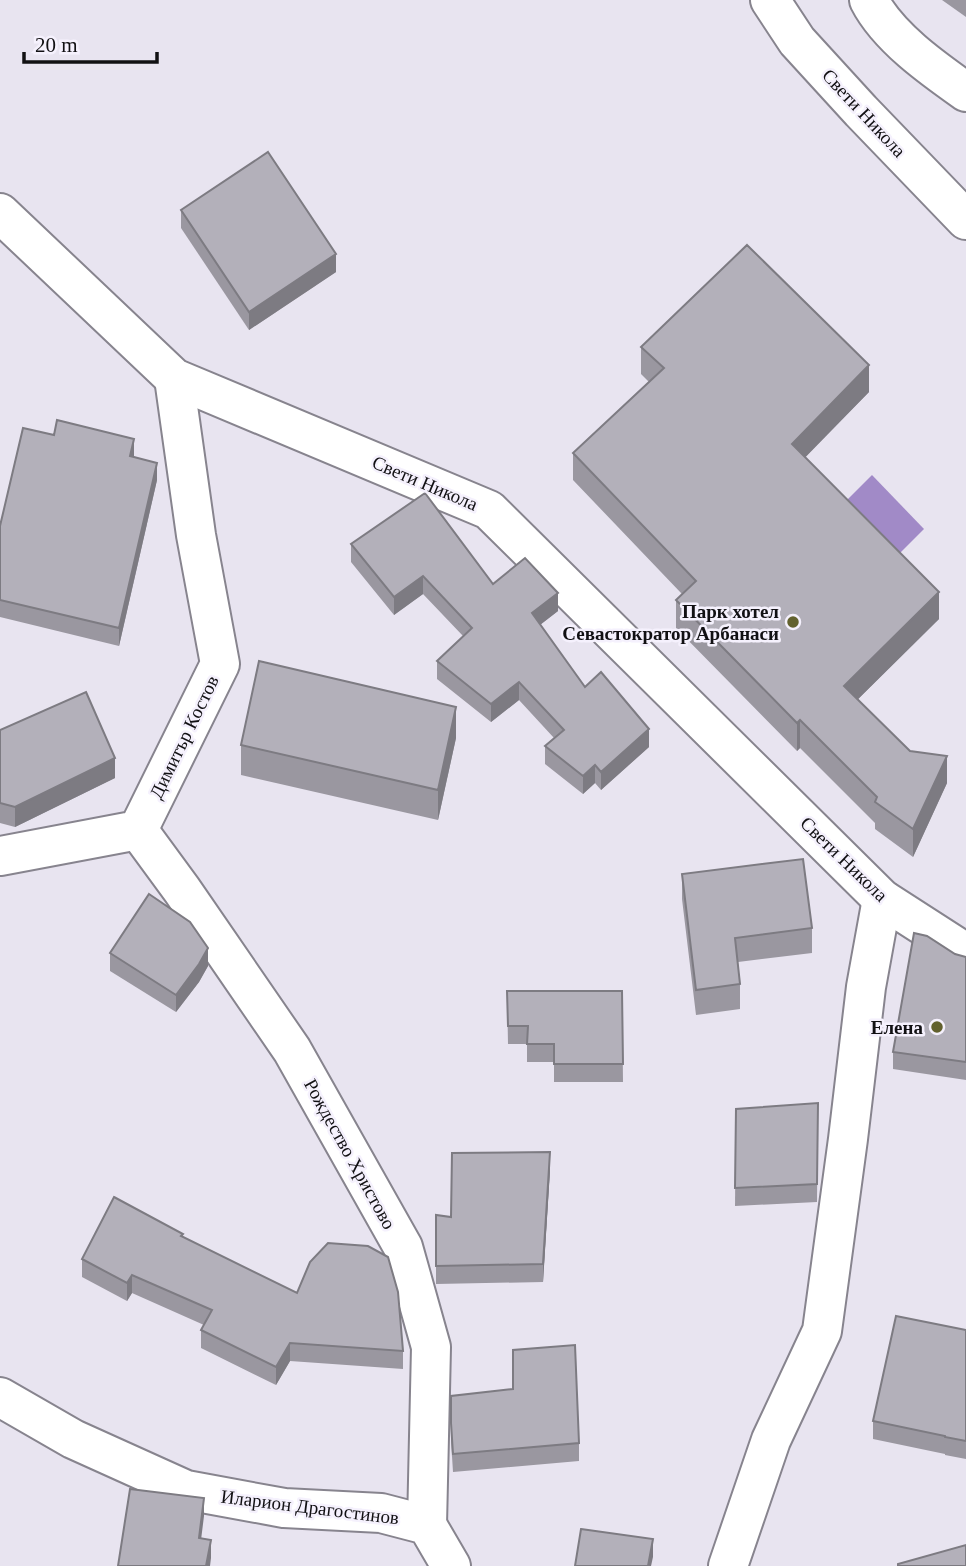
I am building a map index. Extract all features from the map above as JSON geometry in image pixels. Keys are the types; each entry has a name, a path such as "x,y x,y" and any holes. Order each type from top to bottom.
{"street":[{"name":"Свети Никола","path":"770,0 797,41 966,220"},
{"path":"869,0 876,14 921,60 966,92"},
{"name":"Свети Никола","path":"0,213 174,378 489,510 883,899 966,953"},
{"name":"Димитър Костов","path":"138,830 220,664 196,534 174,378"},
{"path":"0,856 138,830"},
{"name":"Рождество Христово","path":"138,830 292,1050 403,1247 431,1347 427,1525"},
{"path":"728,1566 771,1440 822,1331 866,987 883,899"},
{"name":"Иларион Драгостинов","path":"0,1397 73,1438 186,1490 284,1508 381,1513 427,1525 451,1566"}],"shaded area":[{"path":"872,475 924,529 896,557 842,505"}],"building":[{"path":"268,152 336,254 249,312 181,210"},
{"path":"747,245 869,365 792,444 939,592 844,686 910,751 947,756 913,829 875,802 877,797 800,720 797,723 676,600 696,581 573,453 664,368 641,347"},
{"path":"57,420 134,439 130,456 157,463 119,628 0,600 0,526 23,428 54,435"},
{"path":"425,493 493,584 525,558 558,593 532,613 585,687 601,672 649,729 601,772 595,765 583,776 545,746 564,730 519,682 491,704 437,661 472,628 423,576 394,597 351,544"},
{"path":"259,661 456,707 438,790 241,745"},
{"path":"86,692 115,758 15,807 0,803 0,730"},
{"path":"803,859 812,928 735,938 740,984 696,990 682,874"},
{"path":"149,894 190,922 208,948 176,995 110,953"},
{"path":"914,933 927,936 955,954 966,957 966,1062 893,1052"},
{"path":"507,991 622,991 623,1064 554,1064 554,1044 527,1044 528,1026 508,1026"},
{"path":"818,1103 817,1184 735,1188 736,1109"},
{"path":"550,1152 543,1264 436,1266 436,1215 451,1217 452,1153"},
{"path":"114,1197 183,1234 181,1236 297,1293 310,1262 328,1243 368,1246 388,1257 398,1292 403,1351 290,1343 276,1367 201,1330 212,1310 132,1275 127,1283 82,1259"},
{"path":"896,1316 966,1330 966,1441 873,1421"},
{"path":"575,1345 579,1443 453,1454 451,1396 513,1389 513,1350"},
{"path":"130,1489 204,1498 199,1538 211,1540 206,1566 118,1566"},
{"path":"581,1529 653,1539 648,1566 575,1566"},
{"path":"966,1545 966,1566 898,1566 898,1564"}],"place":[{"name":"Парк хотел Севастократор Арбанаси","path":"793,622"},
{"name":"Елена","path":"937,1027"}]}
